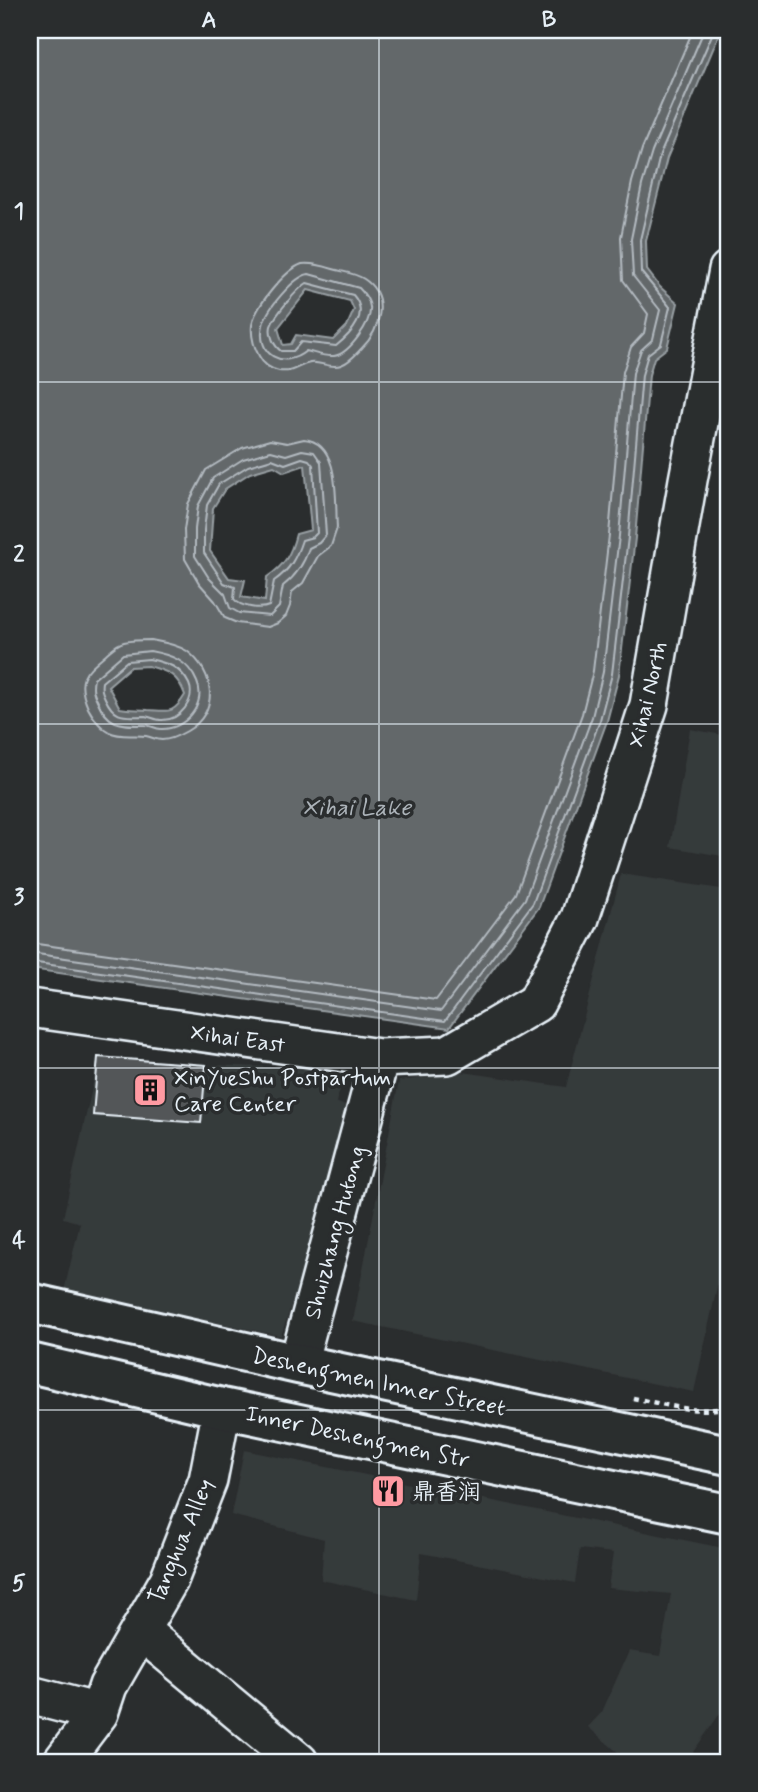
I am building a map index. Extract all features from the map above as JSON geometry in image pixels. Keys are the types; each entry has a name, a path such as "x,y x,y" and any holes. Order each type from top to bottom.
{"main road":[{"name":"Deshengmen Inner Street","path":"30,1303 299,1364 728,1455"},
{"name":"Inner Deshengmen Str","path":"30,1363 222,1408 728,1514"}],"street":[{"name":"Xihai North","path":"447,1055 536,1003 580,918 649,705 728,270"},
{"name":"Xihai East","path":"30,1008 380,1058 447,1055"},
{"name":"Shuizhang Hutong","path":"299,1364 380,1058"},
{"name":"Tanghua Alley","path":"62,1762 99,1713 108,1686 169,1580 208,1480 222,1408"},
{"name":"Tanghua Alley","path":"140,1630 299,1762"},
{"path":"30,1695 99,1713"}],"shaded area":[{"path":"690,729 728,736 728,857 670,847"},
{"path":"621,874 728,890 728,1237 694,1392 353,1321 399,1081 463,1072 566,1087"},
{"path":"98,1061 347,1070 336,1102 352,1109 332,1185 281,1336 64,1291 80,1223 63,1218"},
{"path":"244,1450 723,1548 728,1560 728,1669 721,1712 686,1762 616,1762 621,1755 588,1727 602,1712 629,1651 660,1656 671,1594 608,1588 613,1553 580,1549 575,1583 421,1553 416,1600 321,1580 324,1539 231,1515"}],"water":[{"name":"Xihai Lake","path":"30,30 721,30 667,158 646,241 647,270 660,287 678,303 667,348 654,358 649,375 635,538 619,675 607,721 539,907 449,1028 30,969","holes":["308,290 350,301 354,310 347,326 333,340 296,335 291,344 283,345 278,328","305,465 311,530 296,534 286,558 267,577 265,601 241,597 245,580 229,578 210,551 213,508 225,489 250,473 274,466 284,472","148,666 167,672 179,683 185,695 177,706 169,710 120,708 108,686 130,667"]}],"building":[{"name":"XinYueShu Postpartum Care Center","path":"98,1057 206,1065 201,1123 93,1115"}],"place":[{"name":"XinYueShu Postpartum Care Center","path":"150,1090"},
{"name":"鼎香润","path":"388,1491"}]}
